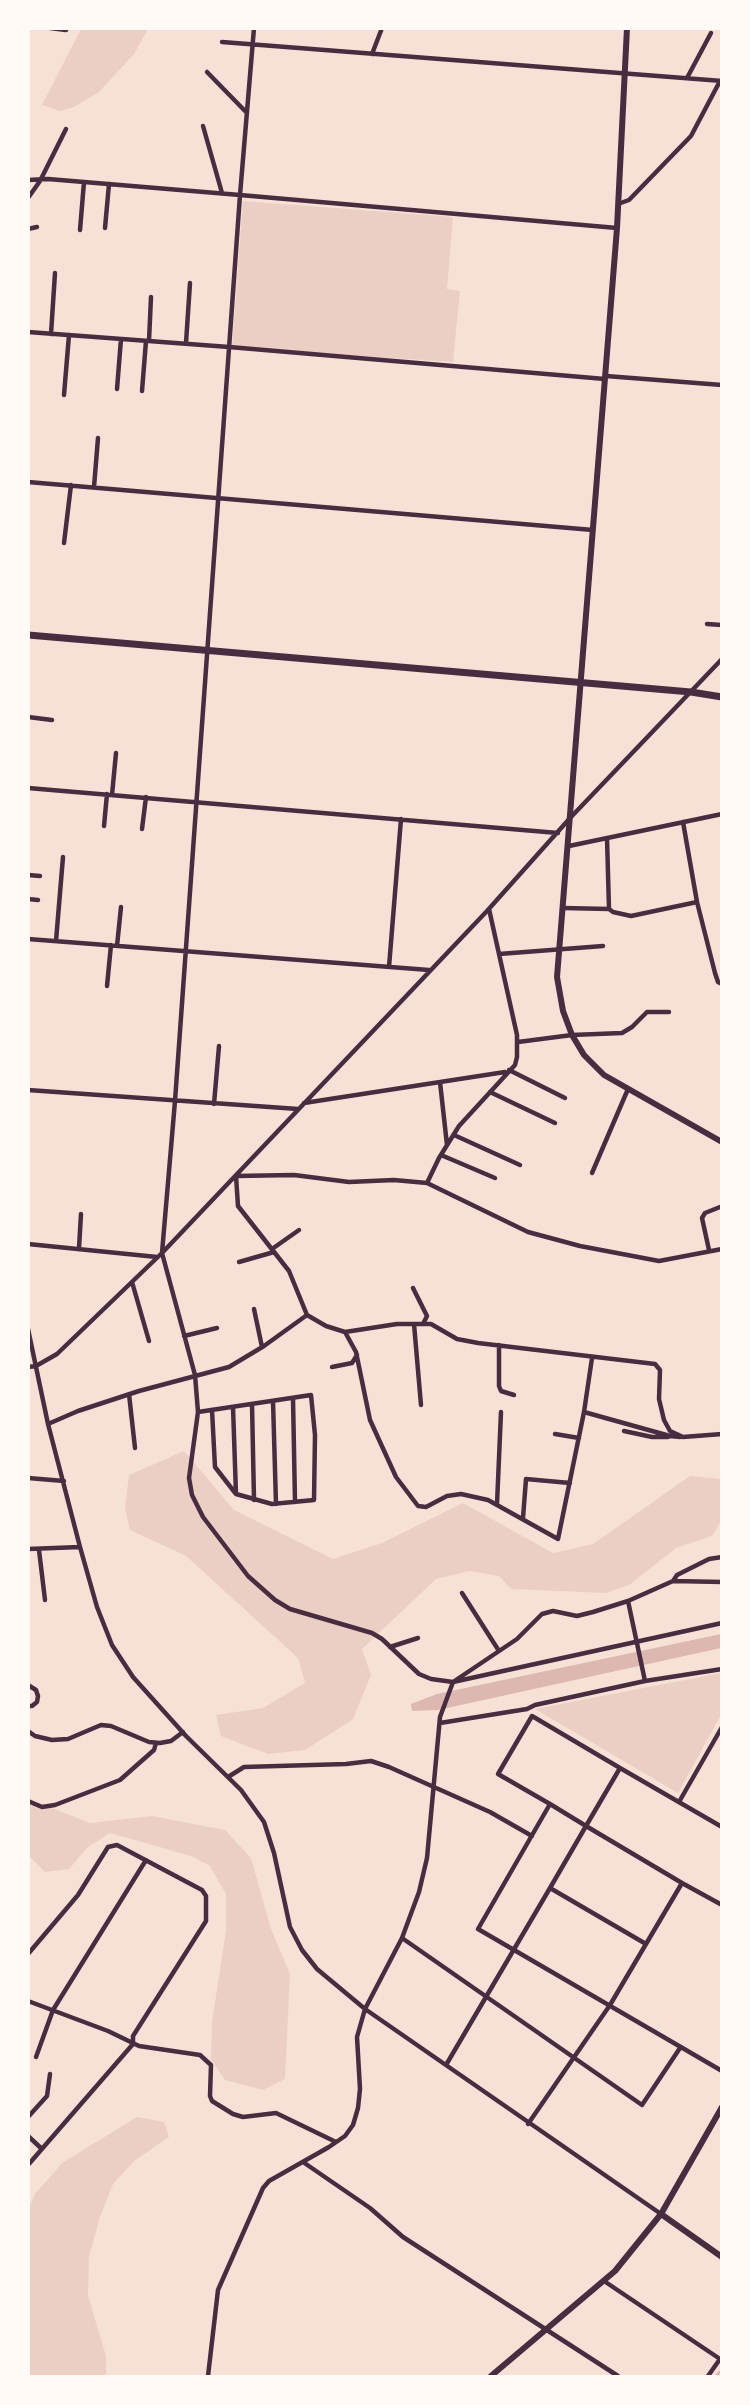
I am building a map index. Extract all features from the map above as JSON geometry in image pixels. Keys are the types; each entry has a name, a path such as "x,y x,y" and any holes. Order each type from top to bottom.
{"main road":[{"path":"28,635 581,682 722,697"}],"street":[{"path":"50,28 66,30"},
{"path":"254,28 218,498 209,650 184,951 175,1101 159,1255 195,1376 198,1412 189,1478 192,1495 203,1517 248,1576 275,1600 290,1610 372,1633 419,1674 452,1685 722,1623"},
{"path":"372,54 382,28"},
{"path":"627,28 617,228 557,977 562,1011 584,1055 604,1075 722,1142"},
{"path":"687,78 711,33"},
{"path":"222,42 721,81 691,136 629,200 618,204"},
{"path":"207,72 247,113"},
{"path":"203,126 222,193"},
{"path":"28,198 40,181 66,129"},
{"path":"28,180 48,179 222,193 617,228"},
{"path":"80,230 84,182"},
{"path":"105,228 109,184"},
{"path":"28,229 37,227"},
{"path":"51,334 55,273"},
{"path":"186,343 190,283"},
{"path":"142,392 151,297"},
{"path":"28,332 230,346 605,378 722,385"},
{"path":"64,395 69,335"},
{"path":"117,389 121,339"},
{"path":"94,487 98,438"},
{"path":"28,482 593,530"},
{"path":"64,543 70,485"},
{"path":"707,624 722,625"},
{"path":"28,1367 36,1366 57,1354 159,1255 489,909 571,817 722,659"},
{"path":"28,717 52,720"},
{"path":"104,826 116,753"},
{"path":"28,788 558,833"},
{"path":"142,829 146,797"},
{"path":"569,846 722,814"},
{"path":"389,967 401,819"},
{"path":"683,822 697,902 715,973 718,982 722,984"},
{"path":"607,838 609,909"},
{"path":"56,942 63,857"},
{"path":"28,875 40,876"},
{"path":"28,899 38,900"},
{"path":"563,908 609,909 631,916 697,902"},
{"path":"117,946 121,907"},
{"path":"427,1183 454,1135 515,1065 518,1042 489,909"},
{"path":"28,939 429,970"},
{"path":"107,986 111,945"},
{"path":"499,954 603,946"},
{"path":"518,1042 572,1035 622,1033 632,1027 647,1012 669,1012"},
{"path":"214,1104 219,1046"},
{"path":"303,1103 508,1071 565,1098"},
{"path":"440,1082 447,1145"},
{"path":"592,1173 628,1089"},
{"path":"28,1090 298,1109"},
{"path":"490,1092 555,1124"},
{"path":"454,1135 520,1165"},
{"path":"441,1155 495,1178"},
{"path":"236,1176 294,1175 349,1182 394,1180 427,1183 528,1232 580,1246 659,1261 722,1249"},
{"path":"236,1176 238,1206 289,1271 307,1316 326,1326 345,1332 397,1324 431,1324 457,1339 592,1358 655,1364 660,1370 658,1390 664,1420 670,1431 683,1437"},
{"path":"709,1250 702,1218 705,1213 720,1207"},
{"path":"79,1248 81,1214"},
{"path":"239,1262 273,1250 299,1230"},
{"path":"28,1244 159,1255"},
{"path":"132,1282 149,1341"},
{"path":"413,1288 427,1316 423,1324"},
{"path":"254,1309 262,1347"},
{"path":"48,1424 69,1414 129,1394 229,1367 307,1316"},
{"path":"414,1324 420,1405"},
{"path":"184,1336 218,1328"},
{"path":"28,1329 48,1424 80,1547 97,1607 112,1645 133,1677 240,1790 264,1822 274,1853 290,1927 302,1950 317,1969 365,2009 722,2257"},
{"path":"345,1332 357,1355 370,1420 396,1477 418,1506 426,1507 447,1496 461,1494 488,1500 558,1539 584,1412 592,1358"},
{"path":"499,1345 499,1386 501,1391 514,1395"},
{"path":"332,1367 352,1363 357,1355"},
{"path":"129,1394 135,1448"},
{"path":"198,1412 311,1395 315,1435 314,1500 276,1504 236,1494 215,1467 212,1410"},
{"path":"293,1398 296,1502"},
{"path":"273,1401 276,1504"},
{"path":"252,1404 254,1500"},
{"path":"233,1407 236,1494"},
{"path":"497,1504 501,1412"},
{"path":"584,1412 670,1436"},
{"path":"624,1431 652,1437 722,1434"},
{"path":"555,1434 579,1438"},
{"path":"28,1478 64,1482"},
{"path":"523,1518 526,1479 570,1484"},
{"path":"28,1549 80,1547"},
{"path":"39,1550 45,1600"},
{"path":"673,1581 676,1575 709,1559 722,1557"},
{"path":"208,2376 218,2290 263,2187 269,2181 345,2136 353,2125 360,2089 357,2037 365,2009 402,1938 419,1892 427,1858 440,1720 452,1685 517,1639 543,1614 553,1611 577,1616 628,1602 673,1581 722,1582"},
{"path":"462,1593 499,1651"},
{"path":"628,1602 645,1681"},
{"path":"390,1647 418,1638"},
{"path":"440,1720 527,1709 535,1705 645,1681 722,1669"},
{"path":"28,1685 36,1690 38,1696 37,1702 28,1706"},
{"path":"527,1709 532,1716 722,1827"},
{"path":"532,1716 498,1774 722,1905"},
{"path":"28,1731 35,1736 52,1740 68,1739 101,1725 111,1726 156,1743 171,1741 183,1732"},
{"path":"679,1802 722,1727"},
{"path":"28,1801 42,1806 55,1805 120,1780 153,1750 156,1743"},
{"path":"228,1777 244,1767 346,1764 371,1761 490,1812 532,1836"},
{"path":"446,2066 620,1768"},
{"path":"550,1804 478,1929 722,2071"},
{"path":"28,1954 78,1895 108,1847 117,1845 202,1890 206,1896 206,1921 133,2037 133,2044 28,2165"},
{"path":"36,2057 53,2010 146,1860"},
{"path":"528,2124 610,2005 682,1883"},
{"path":"550,1888 646,1944"},
{"path":"402,1938 642,2105 680,2048"},
{"path":"28,2001 108,2031 133,2044 200,2055 207,2060 213,2071 210,2096 212,2101 233,2114 243,2116 276,2113 336,2142"},
{"path":"28,2117 47,2096 50,2074"},
{"path":"491,2376 615,2271 661,2214 722,2107"},
{"path":"28,2136 42,2149"},
{"path":"303,2162 370,2208 403,2237 618,2376"},
{"path":"604,2281 720,2359 708,2376"}],"shaded area":[{"path":"81,29 148,29 134,54 99,92 74,107 60,111 42,105"},
{"path":"243,201 453,217 447,289 460,291 453,362 229,347 232,345"},
{"path":"184,1451 234,1510 333,1559 382,1543 463,1503 553,1553 593,1544 690,1476 721,1479 721,1521 712,1536 676,1548 629,1585 606,1593 511,1589 499,1576 469,1571 436,1579 362,1649 371,1675 353,1719 305,1750 268,1754 221,1736 216,1715 263,1708 305,1683 298,1658 186,1556 130,1530 125,1508 129,1475"},
{"path":"721,1634 721,1648 438,1710 412,1711 411,1704 437,1694"},
{"path":"721,1673 721,1715 678,1793 535,1709"},
{"path":"29,1799 90,1823 152,1816 225,1830 251,1858 271,1929 290,1974 285,2079 263,2090 225,2080 211,2059 212,2022 226,1930 226,1894 210,1866 191,1856 110,1833 88,1847 69,1869 45,1872 29,1856"},
{"path":"137,2117 164,2122 169,2137 134,2161 113,2184 100,2217 89,2257 88,2296 106,2356 106,2376 29,2376 29,2207 35,2194 62,2163"}],"waterway":[{"path":"716,2376 722,2370"}]}
